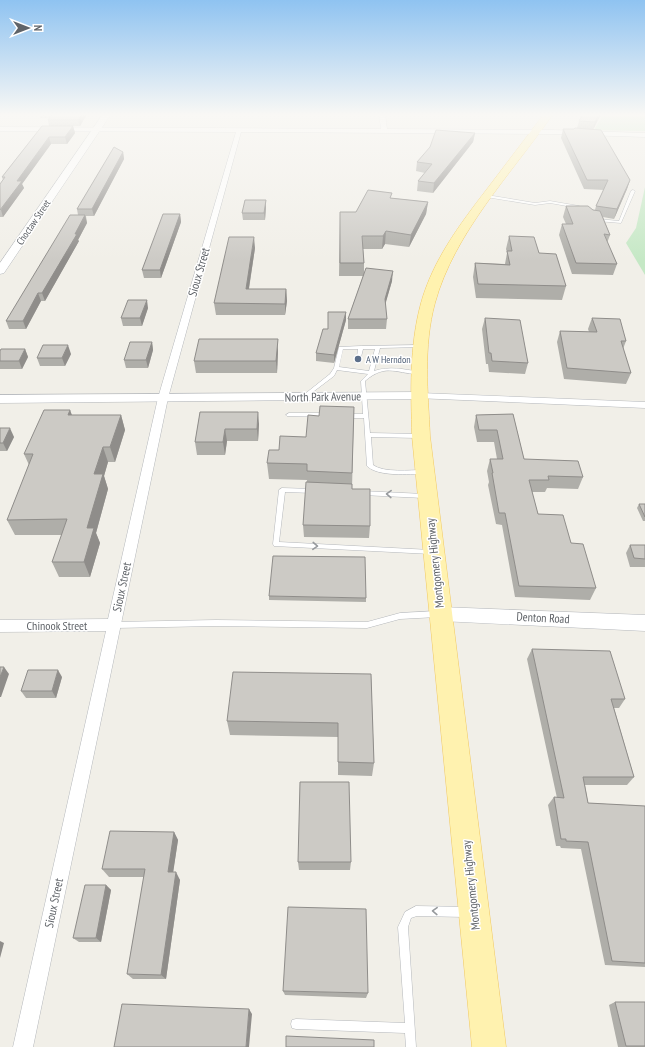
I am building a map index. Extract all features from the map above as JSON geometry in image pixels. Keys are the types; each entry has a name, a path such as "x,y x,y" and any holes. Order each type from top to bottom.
{"main road":[{"name":"Montgomery Highway","path":"489,1047 428,496 422,436 420,373 421,346 428,303 442,263 460,233 512,163"}],"street":[{"name":"Choctaw Street","path":"0,271 74,163"},
{"name":"Sioux Street","path":"23,1047 163,398 230,163"},
{"name":"North Park Avenue","path":"0,399 420,396 645,405"},
{"name":"Denton Road","path":"441,614 645,623"},
{"name":"Chinook Street","path":"0,626 114,625"}],"lane":[{"path":"593,219 620,222 633,191"},
{"path":"487,196 536,204 550,202 579,206 586,213"},
{"path":"303,397 332,375 336,368 341,348 421,346"},
{"path":"359,357 361,347"},
{"path":"371,373 378,347"},
{"path":"336,368 357,369 371,373"},
{"path":"420,373 385,368 371,373 363,381 365,416 369,435 370,466 372,469 380,471 426,472"},
{"path":"289,415 335,416"},
{"path":"342,416 365,416"},
{"path":"369,435 422,436"},
{"path":"320,492 282,490 276,544 434,552"},
{"path":"351,493 428,496"},
{"path":"114,625 216,623 367,625 400,616 441,614"},
{"path":"411,1047 403,927 408,915 416,911 474,913"},
{"path":"296,1024 410,1028"}],"green space":[{"path":"645,187 645,275 626,243 636,228"}],"building":[{"path":"13,163 30,163 17,181 22,181 0,210 0,184 5,177 2,177"},
{"path":"105,163 117,163 92,209 77,209"},
{"path":"423,163 451,163 434,183 418,181 432,164"},
{"path":"579,163 620,163 630,180 617,209 596,206 608,180 587,180"},
{"path":"368,190 392,193 390,198 428,202 411,235 386,231 383,236 362,236 364,263 340,263 340,212 356,212"},
{"path":"245,200 266,200 264,213 242,213"},
{"path":"566,206 588,206 593,210 600,211 610,235 604,234 617,264 576,263 562,224 573,224"},
{"path":"163,214 180,214 160,270 142,270"},
{"path":"70,215 85,215 75,234 77,234 42,293 38,293 23,321 6,321"},
{"path":"509,236 534,237 539,253 556,254 566,286 478,284 475,263 510,265 507,251 512,251"},
{"path":"229,237 254,237 246,289 286,289 285,304 214,303"},
{"path":"366,268 393,271 385,299 387,319 348,319"},
{"path":"128,300 147,300 140,318 121,318"},
{"path":"328,312 346,312 334,355 316,353 323,329 328,329"},
{"path":"485,318 520,320 528,363 492,361 491,353 489,353"},
{"path":"592,318 620,319 626,341 621,341 631,373 567,368 560,331 597,332"},
{"path":"199,339 278,339 276,361 194,361"},
{"path":"130,342 152,342 146,360 124,360"},
{"path":"43,345 68,345 62,358 37,358"},
{"path":"1,349 25,349 19,361 0,361"},
{"path":"320,406 354,407 352,473 307,471 307,464 267,463 269,450 279,450 280,436 306,437 308,415 319,416"},
{"path":"44,410 70,410 68,415 121,415 110,447 103,447 94,474 103,474 87,528 94,528 84,562 52,562 67,519 7,520 33,454 24,454"},
{"path":"200,412 258,412 257,429 225,429 223,442 195,442"},
{"path":"513,414 524,459 578,461 583,477 548,476 549,480 529,480 538,514 563,515 571,543 583,544 596,588 519,586 505,513 499,513 490,459 503,459 497,430 479,430 476,415"},
{"path":"0,428 10,428 3,443 0,443"},
{"path":"306,482 352,484 352,489 370,489 370,526 303,525"},
{"path":"639,504 645,504 645,517"},
{"path":"630,545 645,545 645,559 634,558"},
{"path":"273,556 365,557 366,598 269,596"},
{"path":"532,649 610,651 625,699 611,699 634,777 583,777 588,803 645,806 645,963 612,961 588,842 566,841 566,839 561,839 554,797 564,798"},
{"path":"0,667 4,667 0,677"},
{"path":"28,670 58,670 52,691 21,691"},
{"path":"233,672 371,674 374,763 338,762 338,723 227,721"},
{"path":"300,782 349,782 351,862 298,862"},
{"path":"110,831 174,832 168,872 176,872 161,975 127,974 145,869 102,869"},
{"path":"85,885 106,885 96,938 73,938"},
{"path":"288,907 366,909 368,993 283,991"},
{"path":"615,1002 645,1002 645,1046 626,1046"},
{"path":"122,1004 249,1009 246,1047 114,1047"},
{"path":"286,1036 374,1040 374,1047 286,1047"}],"place":[{"name":"A W Herndon","path":"358,359"}]}
